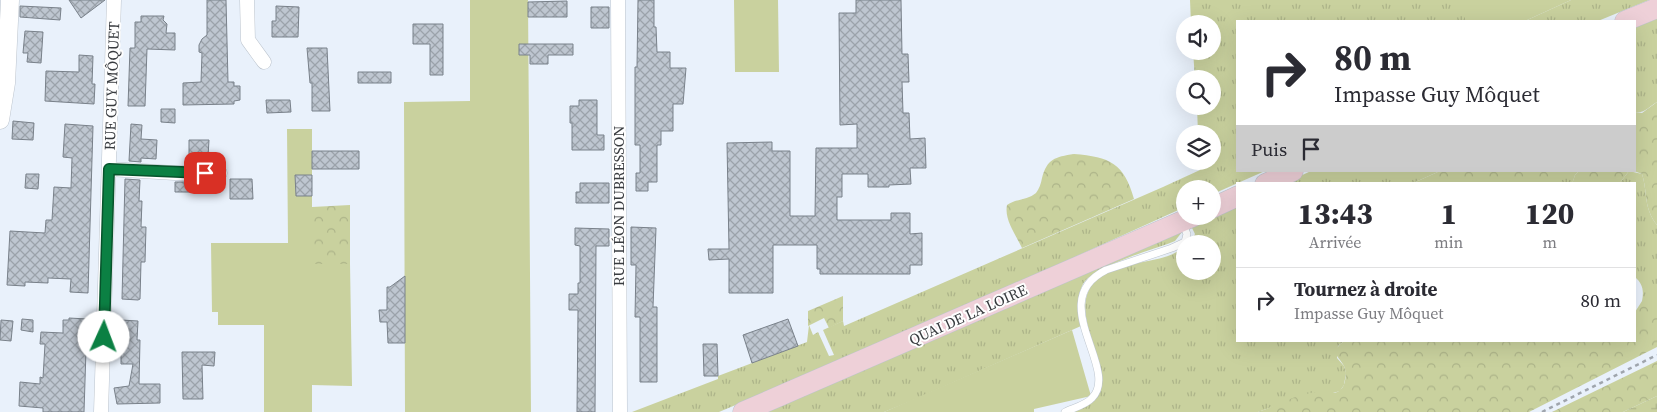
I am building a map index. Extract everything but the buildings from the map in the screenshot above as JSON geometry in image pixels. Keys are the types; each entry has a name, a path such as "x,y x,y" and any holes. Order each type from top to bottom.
{"main road":[{"path":"1627,20 1657,8"},
{"path":"1269,182 1291,172"},
{"path":"1221,204 1236,197"},
{"name":"QUAI DE LA LOIRE","path":"743,412 1176,224"}],"street":[{"path":"0,120 6,83 10,0"},
{"name":"RUE GUY MÔQUET","path":"101,412 114,0"},
{"path":"247,0 248,40 264,62"},
{"name":"RUE LÉON DUBRESSON","path":"618,0 620,412"},
{"path":"109,169 175,173 220,173"}],"lane":[{"path":"1065,412 1092,399 1097,391 1098,374 1082,309 1082,297 1088,283 1106,270 1180,244 1187,238 1187,225"}],"path":[{"path":"1542,412 1657,355"}],"green space":[{"path":"470,0 528,0 531,412 405,412 404,102 470,101"},
{"path":"734,0 778,0 779,72 735,72"},
{"path":"1190,0 1465,0 1465,20 1236,20 1236,172 1263,172 1236,182 1236,184 1221,190 1221,180 1178,180 1200,170 1221,170 1221,125 1198,125 1197,115 1221,115 1221,70 1194,70 1194,60 1221,60 1221,15 1191,15"},
{"path":"1465,0 1571,0 1527,20 1465,20"},
{"path":"1571,0 1649,0 1600,20 1527,20"},
{"path":"1657,16 1657,102 1644,111 1638,112 1636,112 1636,26"},
{"path":"1657,102 1657,225 1648,206 1642,174 1636,172 1636,112 1642,113"},
{"path":"287,129 312,129 312,264 350,264 352,386 312,385 312,412 264,412 264,325 218,325 218,312 212,312 211,243 288,243"},
{"path":"1074,154 1097,157 1114,164 1125,177 1134,199 1022,248 1009,222 1007,205 1036,193 1049,163 1062,156"},
{"path":"1309,172 1438,172 1415,182 1287,182"},
{"path":"1438,172 1553,172 1553,182 1415,182"},
{"path":"1553,172 1578,172 1573,182 1553,182"},
{"path":"1578,172 1628,172 1621,182 1573,182"},
{"path":"1628,172 1642,174 1648,206 1657,225 1657,301 1642,301 1642,288 1636,278 1636,182 1621,182"},
{"path":"1176,181 1176,211 936,320 719,412 632,412 807,342 809,325 813,335 818,332 829,356 834,355 823,330 843,321 844,326"},
{"path":"1236,204 1236,342 1343,342 1338,346 1337,358 1344,366 1346,373 1344,385 1340,391 1312,393 1258,412 1071,412 1092,401 1101,388 1098,359 1085,309 1087,294 1096,280 1111,270 1168,256 1176,252 1176,280 1221,280 1221,235 1194,235 1191,226 1221,225 1221,211"},
{"path":"350,205 350,264 312,264 312,207"},
{"path":"1182,232 1180,235 1176,235 1175,241 1109,265 1089,278 1083,284 1079,294 1081,326 911,401 884,412 765,412"},
{"path":"843,296 843,321 829,328 824,318 808,326 808,311"},
{"path":"1642,301 1657,301 1657,347 1529,412 1258,412 1302,395 1339,391 1345,380 1345,372 1336,351 1343,342 1636,342 1636,310"},
{"path":"1072,330 1091,396 1034,409 1034,412 884,412"},
{"path":"1657,361 1657,396 1623,412 1552,412"},
{"path":"1657,396 1657,412 1623,412"}],"route":[{"path":"104,337 109,169 205,173"}]}
